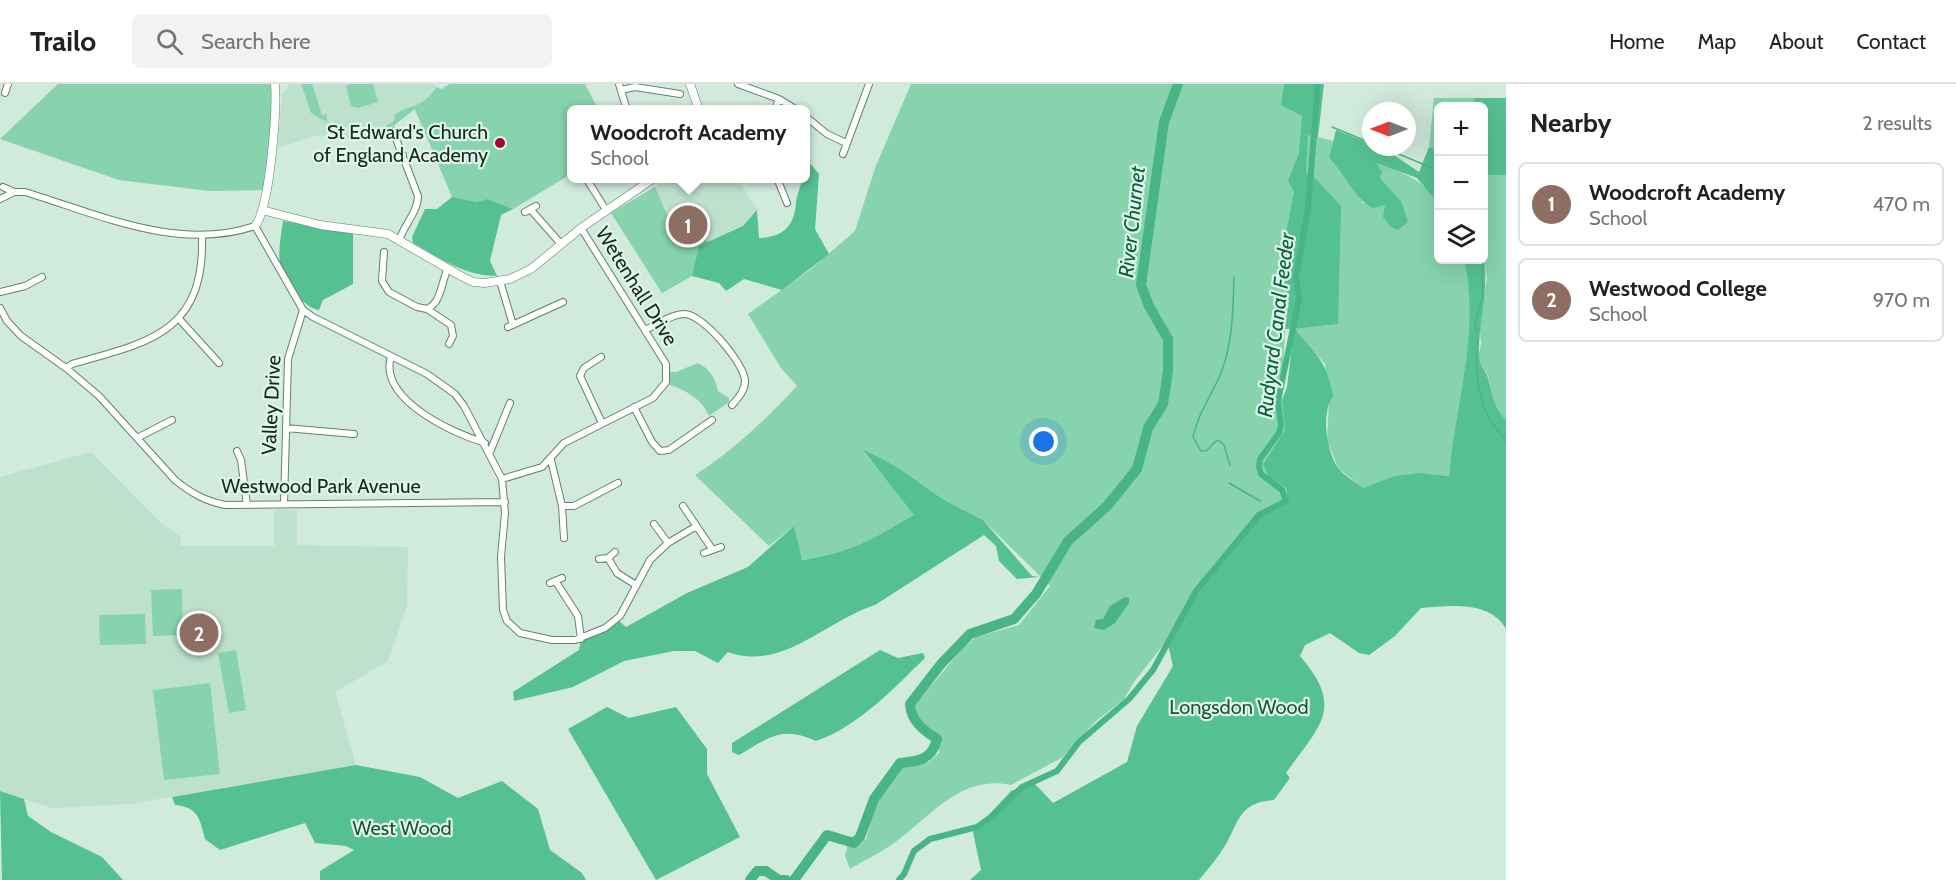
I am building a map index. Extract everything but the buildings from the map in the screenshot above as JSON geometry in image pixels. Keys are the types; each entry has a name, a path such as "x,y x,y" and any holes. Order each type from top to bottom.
{"street":[{"path":"5,93 8,84"},
{"path":"255,226 262,210 275,113 275,84"},
{"path":"690,84 697,105"},
{"path":"738,84 789,105"},
{"path":"843,154 869,84"},
{"path":"625,105 620,87 680,94"},
{"path":"777,105 779,99"},
{"path":"810,120 827,134 846,143"},
{"path":"393,130 413,179 418,201 400,238"},
{"path":"376,159 403,155"},
{"path":"589,183 606,210"},
{"path":"262,210 320,225 371,230 400,238 474,282 500,281 531,270 581,228 646,183"},
{"path":"779,183 787,203"},
{"path":"3,187 167,234 202,235 255,226"},
{"path":"0,199 14,192"},
{"path":"530,209 561,244"},
{"path":"255,226 303,310 428,374 455,394 490,452 502,479 505,502 501,557 503,610 507,621 527,636 552,640 581,639 604,628 620,616 650,560 668,543 695,527"},
{"name":"Wetenhall Drive","path":"502,479 537,470 551,460 564,442 659,393 667,376 666,364 581,228"},
{"path":"66,368 72,364 137,344 180,320 195,294 200,277 202,235"},
{"path":"384,252 382,281 385,287 417,307 427,309 451,325 453,336 449,344"},
{"path":"427,309 434,306 439,297 448,268"},
{"path":"0,292 25,286 42,277"},
{"path":"500,281 510,326 563,302"},
{"name":"Westwood Park Avenue","path":"0,310 21,336 66,368 99,396 136,438 191,493 215,503 247,506 505,502"},
{"name":"Valley Drive","path":"284,504 288,359 303,310"},
{"path":"645,330 681,314 698,318 742,367 745,386 732,405"},
{"path":"180,320 219,363"},
{"path":"392,356 389,364 391,378 407,399 441,424 485,443"},
{"path":"601,357 584,368 580,376 602,423"},
{"path":"732,393 738,399"},
{"path":"490,452 510,403"},
{"path":"634,407 652,442 660,451 669,450 712,420"},
{"path":"136,438 172,420"},
{"path":"286,428 354,434"},
{"path":"237,451 241,460 247,506"},
{"path":"551,460 562,506 564,538"},
{"path":"562,506 574,506 618,483"},
{"path":"683,506 712,549"},
{"path":"654,524 668,543"},
{"path":"704,553 721,547"},
{"path":"599,559 608,558 615,552"},
{"path":"608,558 617,573 636,585"},
{"path":"556,581 578,616 581,639"}],"shaded area":[{"path":"58,84 275,84 265,190 209,191 119,180 0,139"},
{"name":"St Edward's Church of England Academy","path":"288,84 433,84 441,89 450,84 585,84 596,105 567,105 567,176 513,209 447,182 414,109 392,127 369,135 338,138 318,135 278,148 282,93 288,89"},
{"path":"301,84 312,84 322,115 327,114 327,122 311,113"},
{"path":"373,84 378,102 358,108 351,106 346,86"},
{"name":"St Edward's Church of England Academy","path":"450,84 585,84 596,105 567,105 567,176 513,209 487,199 476,202 452,197 415,109 392,127 370,135 394,121 395,114 422,102 437,87 441,89"},
{"path":"911,84 1284,84 1282,105 1308,119 1308,134 1333,141 1329,158 1348,179 1363,203 1385,204 1385,208 1401,201 1380,178 1375,162 1411,177 1432,194 1434,197 1434,264 1465,264 1469,287 1470,314 1466,368 1449,476 1425,474 1405,476 1363,488 1338,468 1327,440 1329,402 1325,364 1294,329 1338,324 1289,303 1285,329 1282,400 1285,430 1263,464 1268,476 1287,489 1287,505 1184,610 1167,640 1134,682 1124,699 1095,722 1063,757 1011,785 993,783 962,792 947,800 889,847 850,869 845,856 848,844 860,844 866,839 876,804 900,767 929,762 939,753 940,740 916,714 915,705 962,649 976,637 1019,625 1050,586 983,520 944,500 897,467 863,451 915,515 861,544 801,560 794,526 769,546 695,475 749,434 797,386 781,368 748,314 811,269 855,231 875,168"},
{"path":"1434,98 1474,98 1475,102 1434,102 1434,149 1429,147"},
{"path":"1488,175 1506,175 1506,420 1496,410 1488,376 1478,358 1481,344 1479,320 1487,279 1485,264 1488,264"},
{"path":"660,183 740,183 757,210 759,238 662,293 611,213"},
{"path":"655,187 667,215 670,214 686,242 691,239 710,241 699,247 692,276 662,293 611,213"},
{"path":"698,363 711,374 718,391 729,398 729,402 709,416 697,399 665,383 668,372 676,372"},
{"path":"91,452 160,522 180,536 181,546 274,546 274,510 297,510 297,545 408,547 407,605 388,661 335,692 356,765 130,804 52,808 0,791 0,477"},
{"path":"182,589 183,635 153,636 151,590"},
{"path":"1125,597 1129,598 1129,603 1115,623 1104,630 1094,628 1096,620 1103,619 1110,606"},
{"path":"145,614 146,644 100,645 99,615"},
{"path":"236,650 246,710 229,713 218,653"},
{"path":"210,683 220,774 164,780 153,690"}],"green space":[{"name":"Longsdon Wood","path":"1284,84 1324,84 1318,137 1308,135 1306,174 1313,176 1341,206 1338,324 1295,329 1320,359 1331,384 1333,396 1329,403 1326,422 1330,452 1340,471 1363,488 1395,476 1420,473 1449,476 1465,368 1470,314 1465,264 1484,264 1479,359 1488,378 1496,405 1506,420 1506,629 1490,613 1479,609 1456,606 1421,608 1395,636 1369,655 1359,653 1330,633 1305,645 1300,656 1322,689 1323,716 1309,742 1286,773 1290,778 1274,800 1253,805 1246,810 1236,823 1220,853 1199,880 970,880 981,870 973,832 1011,791 1034,783 1053,803 1127,762 1137,726 1173,666 1167,640 1184,610 1261,516 1287,504 1287,489 1268,476 1263,464 1285,430 1282,400 1287,387 1294,329 1285,329 1289,303 1281,260 1294,192 1288,181 1299,153 1302,116 1281,105"},
{"path":"1474,98 1506,98 1506,175 1488,175 1488,102 1475,102"},
{"path":"1336,130 1362,140 1362,156 1395,156 1419,172 1429,147 1434,149 1434,198 1417,178 1376,163 1382,172 1380,178 1401,201 1408,222 1398,230 1391,227 1383,217 1385,205 1373,208 1366,204 1329,158"},
{"path":"810,163 819,174 815,229 829,254 782,290 744,279 726,291 719,283 692,276 699,246 743,226 757,210 759,238 781,233 793,218 802,183 810,183"},
{"path":"452,197 476,202 487,199 513,209 501,215 490,261 497,276 464,270 413,243 412,237 425,209 437,209"},
{"path":"283,221 353,233 353,284 323,300 319,310 307,304 296,294 281,269 279,251"},
{"path":"862,449 897,467 944,500 983,520 1032,576 1039,577 1017,579 999,561 996,546 984,535 875,605 857,612 786,650 767,655 748,656 728,652 718,663 695,651 674,651 624,661 573,687 514,701 513,692 579,650 581,639 617,619 626,627 687,593 748,567 794,526 802,560 861,544 914,515"},
{"path":"880,650 898,658 923,653 925,658 875,706 832,734 816,741 804,736 784,734 767,739 739,755 732,752 732,743"},
{"path":"607,707 629,718 676,707 707,749 707,774 740,837 656,880 568,729"},
{"name":"West Wood","path":"356,765 420,777 458,798 502,781 538,809 550,850 582,873 586,880 320,880 320,871 354,850 346,846 315,843 305,823 220,850 205,839 197,815 189,808 175,805 172,797"},
{"path":"0,791 24,799 28,816 51,832 102,857 123,880 2,880"}],"waterway":[{"name":"River Churnet","path":"794,880 827,835 854,843 860,837 874,799 900,763 919,760 932,751 937,739 919,725 910,704 941,664 970,634 1014,619 1036,594 1068,541 1107,506 1137,469 1148,428 1163,404 1168,371 1168,339 1149,306 1141,285 1164,122 1178,84"},
{"name":"Rudyard Canal Feeder","path":"899,880 914,851 930,839 977,827 991,817 1022,787 1057,771 1079,742 1129,699 1153,670 1196,591 1259,515 1286,501 1282,490 1261,474 1259,467 1260,459 1279,433 1281,425 1278,401 1299,299 1296,277 1308,208 1318,84"},
{"path":"1332,127 1362,139"},
{"path":"1404,156 1434,169"},
{"path":"1478,345 1475,321 1483,298 1482,264"},
{"path":"1230,465 1224,445 1220,441 1216,441 1206,451 1201,451 1193,437 1198,420 1221,373 1228,350 1232,326 1234,277"},
{"path":"1477,348 1477,377 1481,397 1492,423 1506,442"},
{"path":"1229,483 1260,501"},
{"name":"River Churnet","path":"750,880 757,871 766,871 779,880 786,880"}],"place":[{"name":"St Edward's Church of England Academy","path":"500,143"},
{"name":"Woodcroft Academy","path":"688,225"},
{"name":"Westwood College","path":"199,633"}]}
